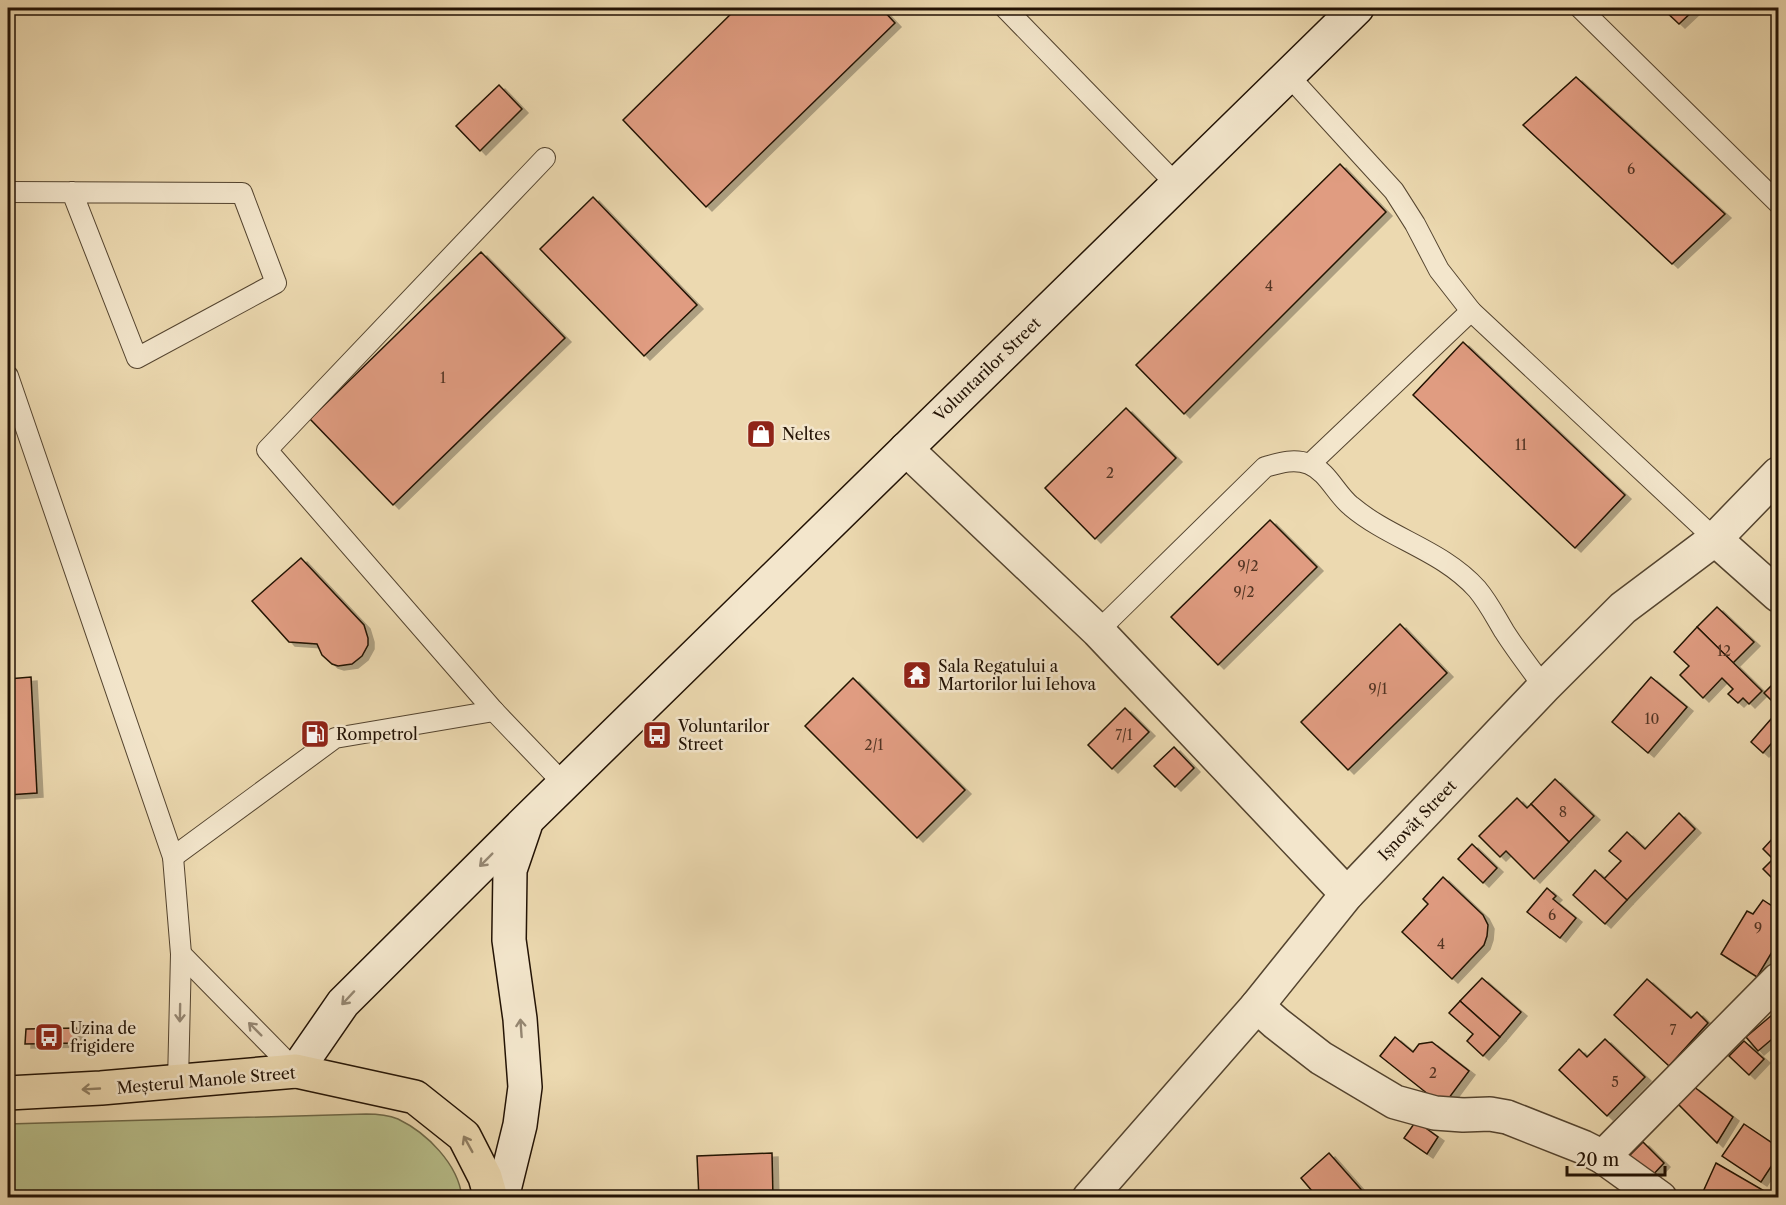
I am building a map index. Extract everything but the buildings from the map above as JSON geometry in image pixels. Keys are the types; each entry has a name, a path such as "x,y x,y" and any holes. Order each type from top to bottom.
{"main road":[{"name":"Meșterul Manole Street","path":"8,1093 101,1088 296,1071 415,1096 464,1136 485,1177 491,1197"}],"street":[{"name":"Voluntarilor Street","path":"296,1071 343,1003 1357,8"},
{"path":"906,449 1098,631 1347,894"},
{"name":"Ișnovăț Street","path":"1089,1197 1257,1006 1347,894 1544,687 1623,608 1716,539 1779,474"},
{"path":"1716,539 1779,595"},
{"path":"502,1197 520,1125 525,1087 520,1018 509,940 510,870 528,819"},
{"path":"1603,1157 1779,980"},
{"path":"1257,1006 1321,1058 1395,1102 1449,1115 1490,1114 1507,1117 1603,1157 1660,1197"}],"lane":[{"path":"1005,8 1176,184"},
{"path":"1580,8 1779,203"},
{"path":"1288,75 1394,190 1438,270 1471,311 1716,539"},
{"path":"545,158 267,450 494,711 564,784"},
{"path":"8,192 72,192 242,193 276,283 137,358 72,192"},
{"path":"1310,465 1471,311"},
{"path":"8,376 172,857 181,954 178,1082"},
{"path":"1098,631 1265,467 1288,460 1310,465 1332,483 1350,506 1388,531 1432,553 1462,573 1491,606 1519,653 1544,687"},
{"path":"172,857 335,738 494,711"},
{"path":"181,954 296,1071"}],"green space":[{"path":"366,1114 398,1119 420,1132 448,1162 462,1197 8,1197 8,1124"}],"place":[{"name":"Neltes","path":"761,434"},
{"name":"Sala Regatului a Martorilor lui Iehova","path":"917,675"},
{"name":"Rompetrol","path":"315,734"},
{"name":"Voluntarilor Street","path":"657,735"},
{"name":"Uzina de frigidere","path":"49,1037"}]}
